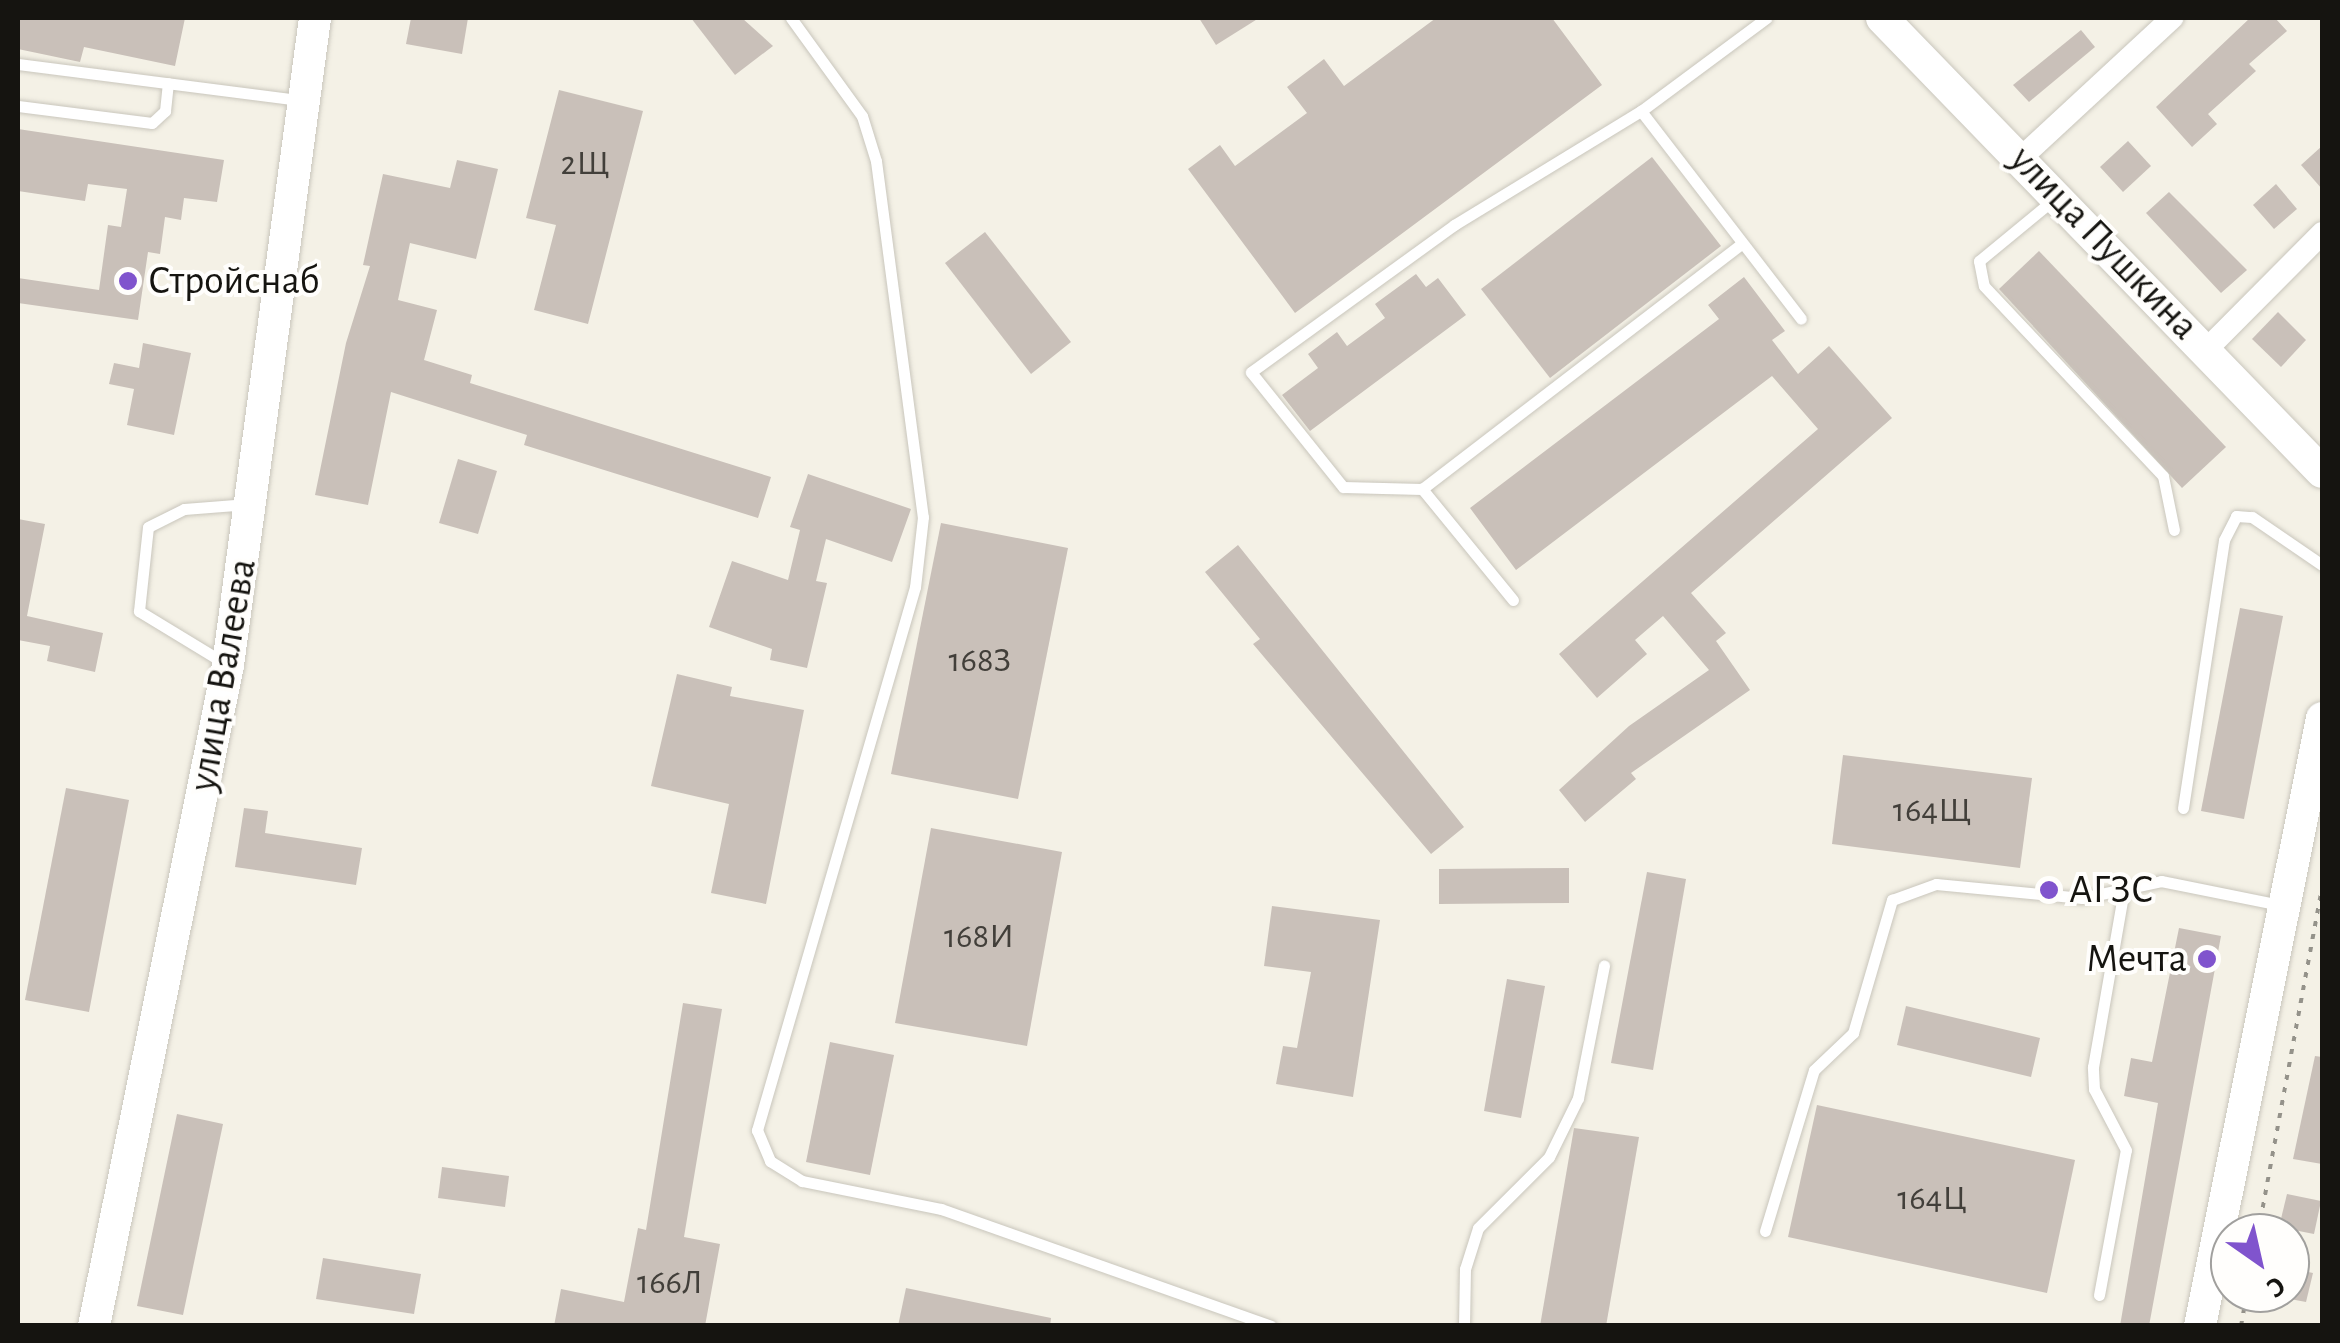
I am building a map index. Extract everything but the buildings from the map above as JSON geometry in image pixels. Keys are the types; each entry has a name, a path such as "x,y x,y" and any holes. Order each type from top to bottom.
{"main road":[{"name":"улица Валеева","path":"94,1326 228,664 315,18"},
{"name":"улица Пушкина","path":"1882,18 2060,194 2322,472"},
{"path":"2200,1326 2322,718"}],"street":[{"path":"2022,157 2172,18"},
{"path":"2206,350 2322,232"}],"lane":[{"path":"791,18 862,116 876,161 923,517 914,587 757,1130 770,1161 802,1182 942,1209 1272,1326"},
{"path":"1742,244 1422,489 1343,487 1251,372 1454,225 1641,112 1766,18"},
{"path":"18,64 304,100"},
{"path":"18,106 152,123 165,111 168,83"},
{"path":"1641,112 1801,319"},
{"path":"2060,194 1980,261 1984,286 2163,476 2174,530"},
{"path":"1422,489 1513,600"},
{"path":"228,664 139,611 148,527 184,508 252,504"},
{"path":"2183,808 2224,540 2236,516 2252,517 2322,565"},
{"path":"1765,1231 1814,1070 1852,1033 1892,900 1936,884 2082,898 2162,881 2285,906"},
{"path":"2099,1295 2126,1150 2094,1088 2093,1067 2124,889"},
{"path":"1464,1326 1465,1269 1478,1228 1550,1157 1578,1098 1604,966"}],"path":[{"path":"2262,1213 2322,887"}],"place":[{"name":"Стройснаб","path":"128,281"},
{"name":"АГЗС","path":"2049,890"},
{"name":"Мечта","path":"2207,959"}]}
